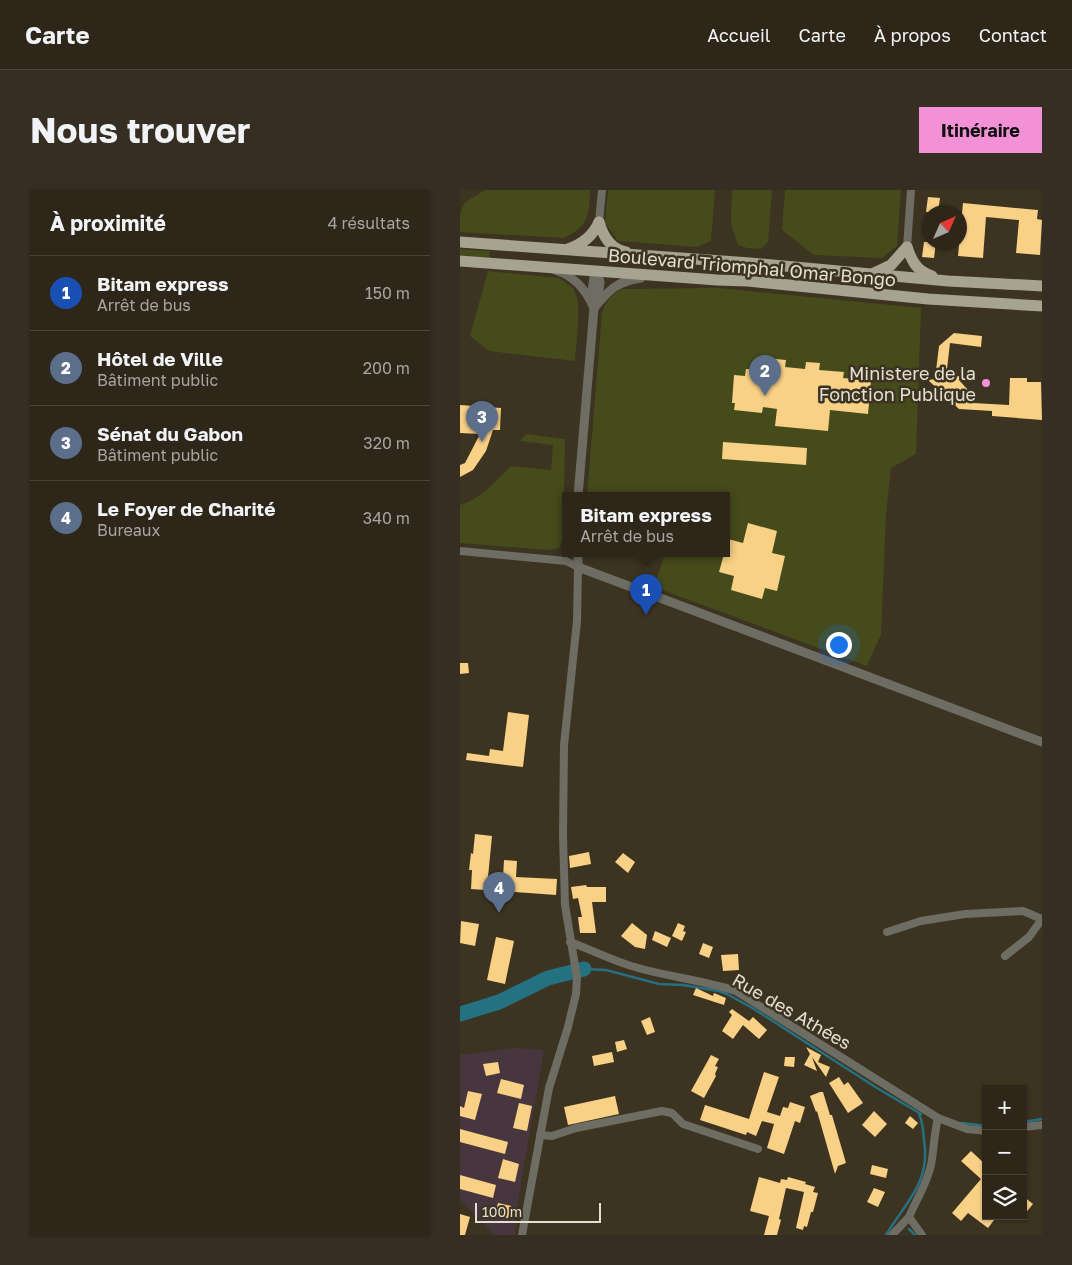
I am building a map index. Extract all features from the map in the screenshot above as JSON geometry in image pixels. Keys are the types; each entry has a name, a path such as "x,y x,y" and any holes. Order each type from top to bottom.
{"main road":[{"path":"564,251 587,240 597,228 599,222"},
{"path":"599,222 605,237 611,245 636,256"},
{"name":"Boulevard Triomphal Omar Bongo","path":"460,242 750,263 948,281 1042,286"},
{"path":"487,244 508,252 578,259 587,262 597,272 614,262 678,266 708,261"},
{"path":"870,274 884,270 892,265 907,248 912,261 921,272 948,281"},
{"name":"Boulevard Triomphal Omar Bongo","path":"460,261 550,269 748,281 928,299 1042,306"},
{"path":"748,281 750,263"}],"street":[{"path":"599,222 602,190"},
{"path":"907,248 911,190"},
{"path":"550,269 565,274 577,282 584,289 594,307"},
{"path":"578,492 594,307 594,276 597,272"},
{"path":"594,307 615,285 627,280 651,276"},
{"path":"460,551 566,561 1042,742"},
{"path":"522,1235 553,1073 572,1014 577,978 570,942 563,878 564,745 577,621 578,557"},
{"path":"887,932 921,920 965,914 1023,911 1042,919 1029,936 1005,956"},
{"name":"Rue des Athées","path":"570,942 635,968 668,976 717,984 736,992 938,1118 967,1129 982,1131"},
{"path":"540,1136 552,1136 576,1128 662,1111 672,1113 683,1124 758,1149"},
{"path":"892,1235 895,1229 909,1217 926,1180 931,1165 938,1118"},
{"path":"1027,1127 1042,1125"},
{"path":"909,1217 922,1235"}],"shaded area":[{"path":"516,1048 544,1050 518,1201 515,1235 494,1235 460,1199 460,1055"}],"green space":[{"path":"485,190 590,190 588,213 583,225 572,234 563,238 460,232 460,215 463,206"},
{"path":"608,190 715,190 711,241 697,247 618,241 605,223"},
{"path":"732,190 772,190 768,242 761,249 738,245 731,224"},
{"path":"785,190 901,190 897,246 882,258 814,255 782,230"},
{"path":"460,249 490,251 489,258 460,255"},
{"path":"488,271 559,278 573,288 578,301 575,361 489,351 470,336"},
{"path":"718,288 921,308 916,454 891,468 886,514 881,634 867,666 654,587 664,557 730,557 730,492 587,492 602,314 607,302 622,289"},
{"path":"526,434 565,439 562,540 559,548 547,550 460,543 460,505 481,494 511,466 551,470 553,445 520,441"}],"building":[{"path":"928,197 940,198 939,205 927,205"},
{"path":"963,203 1038,210 1037,219 1042,220 1040,255 1016,253 1019,220 986,217 983,258 958,256 959,250 967,250 967,205 963,205"},
{"path":"923,250 935,250 934,258 922,257"},
{"path":"954,333 982,336 981,347 950,343 946,378 960,376 959,380 968,390 965,393 973,403 1009,405 1010,378 1027,378 1027,382 1041,382 1042,420 992,416 992,411 959,409 928,380 935,379 939,346"},
{"path":"765,358 786,360 785,367 805,369 806,362 820,363 819,370 844,372 843,378 871,381 868,414 830,410 828,431 775,426 777,409 763,407 762,413 734,410 735,403 732,403 734,375 745,376 746,369 764,370"},
{"path":"460,405 501,408 500,430 493,430 486,451 473,470 460,477 460,465 465,463 480,434 460,433"},
{"path":"723,442 807,448 806,465 722,459"},
{"path":"748,523 777,531 772,553 785,556 777,591 765,588 762,599 731,590 734,576 719,572 723,557 730,557 730,540 743,543"},
{"path":"460,663 468,663 469,673 460,674"},
{"path":"508,712 529,715 523,767 466,760 467,753 489,756 490,749 503,751"},
{"path":"475,834 492,836 488,877 503,878 504,860 517,861 516,877 557,879 556,895 471,889 472,870 469,870"},
{"path":"589,852 591,864 570,868 569,856"},
{"path":"623,853 635,862 628,873 615,862"},
{"path":"586,885 587,887 606,887 606,902 592,902 596,933 580,933 578,917 582,917 578,898 573,899 571,887"},
{"path":"461,921 479,924 475,946 460,943"},
{"path":"632,923 647,935 645,949 635,947 621,936"},
{"path":"678,923 685,926 683,931 686,932 682,941 672,936"},
{"path":"655,931 671,938 667,947 652,940"},
{"path":"496,937 514,941 505,984 487,980"},
{"path":"703,943 713,947 709,958 699,954"},
{"path":"738,954 739,970 723,971 721,955"},
{"path":"696,988 713,996 714,993 726,998 724,1005 693,995"},
{"path":"732,1009 749,1021 753,1017 767,1030 759,1039 743,1025 733,1039 722,1031 732,1015 729,1012"},
{"path":"650,1017 655,1032 647,1035 641,1021"},
{"path":"624,1040 627,1049 617,1052 615,1042"},
{"path":"806,1047 821,1055 818,1062 830,1067 826,1077 812,1057 817,1071 804,1065 810,1054"},
{"path":"612,1052 614,1062 594,1066 592,1056"},
{"path":"711,1055 719,1059 715,1066 718,1067 716,1076 704,1098 691,1091"},
{"path":"785,1057 795,1057 794,1067 784,1066"},
{"path":"498,1062 500,1073 486,1076 483,1064"},
{"path":"764,1072 779,1077 767,1112 780,1116 783,1107 788,1108 790,1102 805,1107 800,1123 795,1121 784,1154 767,1148 774,1124 762,1121 756,1136 747,1132 746,1135 700,1120 705,1105 749,1119"},
{"path":"839,1077 844,1085 848,1082 863,1103 848,1113 829,1083"},
{"path":"501,1079 524,1085 521,1099 497,1093"},
{"path":"468,1091 482,1094 475,1120 460,1116 460,1106 464,1108"},
{"path":"823,1092 830,1115 832,1115 846,1163 838,1166 835,1174 817,1111 810,1096"},
{"path":"615,1096 619,1114 568,1125 564,1107"},
{"path":"519,1103 532,1106 527,1131 513,1128"},
{"path":"874,1111 887,1124 875,1137 862,1125"},
{"path":"910,1116 918,1123 913,1129 905,1123"},
{"path":"460,1129 508,1142 505,1154 460,1142"},
{"path":"971,1151 982,1161 982,1220 994,1220 988,1228 968,1213 961,1221 952,1213 981,1179 961,1161"},
{"path":"503,1159 519,1164 515,1182 498,1178"},
{"path":"872,1165 888,1169 886,1178 870,1174"},
{"path":"460,1175 496,1185 493,1198 460,1189"},
{"path":"759,1177 780,1183 781,1179 787,1180 788,1177 806,1182 805,1184 815,1187 813,1192 818,1193 807,1227 804,1226 803,1230 796,1228 804,1192 786,1188 777,1235 764,1235 769,1216 750,1211"},
{"path":"874,1188 885,1192 878,1207 867,1202"},
{"path":"1027,1199 1033,1204 1027,1211"},
{"path":"498,1203 511,1206 508,1218 495,1215"},
{"path":"460,1214 470,1217 465,1235 460,1235"}],"waterway":[{"path":"584,969 606,970 659,984 683,985 727,994 921,1114"},
{"path":"460,1014 499,1002 548,978 584,969"},
{"path":"886,1235 909,1202 924,1168 924,1140 919,1114"},
{"path":"1027,1121 1042,1119"},
{"path":"962,1123 982,1126"},
{"path":"909,1229 915,1235"}],"place":[{"name":"Ministere de la Fonction Publique","path":"986,383"},
{"name":"Hôtel de Ville","path":"765,396"},
{"name":"Sénat du Gabon","path":"482,442"},
{"name":"Bitam express","path":"646,615"},
{"name":"Le Foyer de Charité","path":"499,913"}]}
